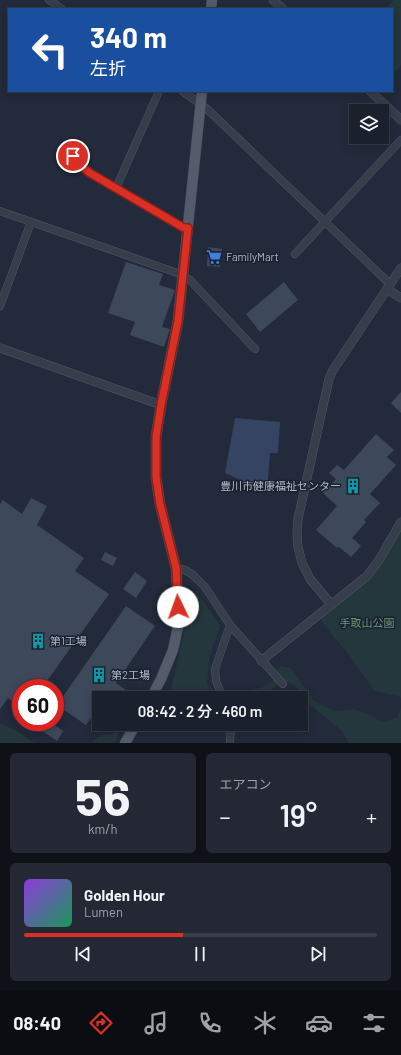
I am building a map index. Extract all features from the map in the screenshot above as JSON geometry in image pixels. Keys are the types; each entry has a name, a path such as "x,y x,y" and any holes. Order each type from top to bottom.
{"main road":[{"path":"154,691 161,679 173,650 179,622 176,568 160,504 156,477 156,437 174,344 183,275 202,92"},
{"path":"125,743 132,731"}],"street":[{"path":"49,0 61,8"},
{"path":"273,0 282,8"},
{"path":"116,188 159,92"},
{"path":"183,92 200,104 326,221 401,298"},
{"path":"371,92 401,120"},
{"path":"295,254 401,140"},
{"path":"73,156 81,166 90,173 184,228 188,228"},
{"path":"0,211 183,275 190,280 255,350"},
{"path":"0,306 31,222"},
{"path":"331,604 310,579 302,563 298,547 298,519 329,379 333,370 401,268"},
{"path":"0,348 161,405"},
{"path":"261,661 373,569 401,522"},
{"path":"176,568 185,570 205,586 230,625 283,684"},
{"path":"220,691 216,681 215,669 230,625"},
{"path":"230,743 231,731"}],"green space":[{"path":"393,0 401,0 401,65 396,72 393,68 393,8 387,8"},
{"name":"手取山公園","path":"401,528 401,698 374,691 352,659 322,622 322,617 367,579"},
{"path":"187,593 198,594 220,625 210,657 207,683 215,690 226,691 171,690 183,636"},
{"path":"280,666 291,668 307,691 299,691 298,688 284,680 269,691 243,691 261,688 272,682"},
{"path":"308,692 314,701 335,711 354,709 368,714 382,722 397,718 401,708 401,743 349,743 342,731 308,703"},
{"path":"0,723 12,729 12,731 17,731 31,741 38,743 0,743"},
{"path":"119,731 115,743 91,743 102,735 112,734"}],"water":[{"path":"235,418 280,422 278,453 270,453 267,492 225,473"}],"building":[{"name":"FamilyMart","path":"208,247 222,249 220,267 207,266"},
{"path":"126,262 163,274 159,285 175,290 162,327 170,329 164,347 130,335 135,322 108,313"},
{"path":"284,282 298,300 260,332 246,314"},
{"path":"401,392 401,413 391,403"},
{"name":"豊川市健康福祉センター","path":"376,434 394,450 387,457 396,465 370,494 380,503 364,520 366,522 352,538 361,546 351,557 339,547 337,548 316,530 337,506 323,493 336,479 329,473 337,465 344,470"},
{"name":"第1工場","path":"31,498 47,506 37,525 84,558 75,571 109,594 48,679 12,679 12,701 8,698 0,709 0,504 3,500 22,514"},
{"path":"105,552 117,558 113,566 101,560"},
{"path":"135,572 147,581 136,598 123,589"},
{"name":"第2工場","path":"126,606 155,626 116,683 127,691 92,691 92,720 90,719 86,725 64,710 64,695"},
{"path":"42,731 63,731 57,741"}],"place":[{"name":"FamilyMart","path":"214,257"},
{"name":"豊川市健康福祉センター","path":"353,486"},
{"name":"第1工場","path":"38,641"},
{"name":"第2工場","path":"99,675"}],"route":[{"path":"73,156 81,166 90,173 184,228 188,228 178,321 156,437 156,477 160,504 176,568 178,607"}]}
